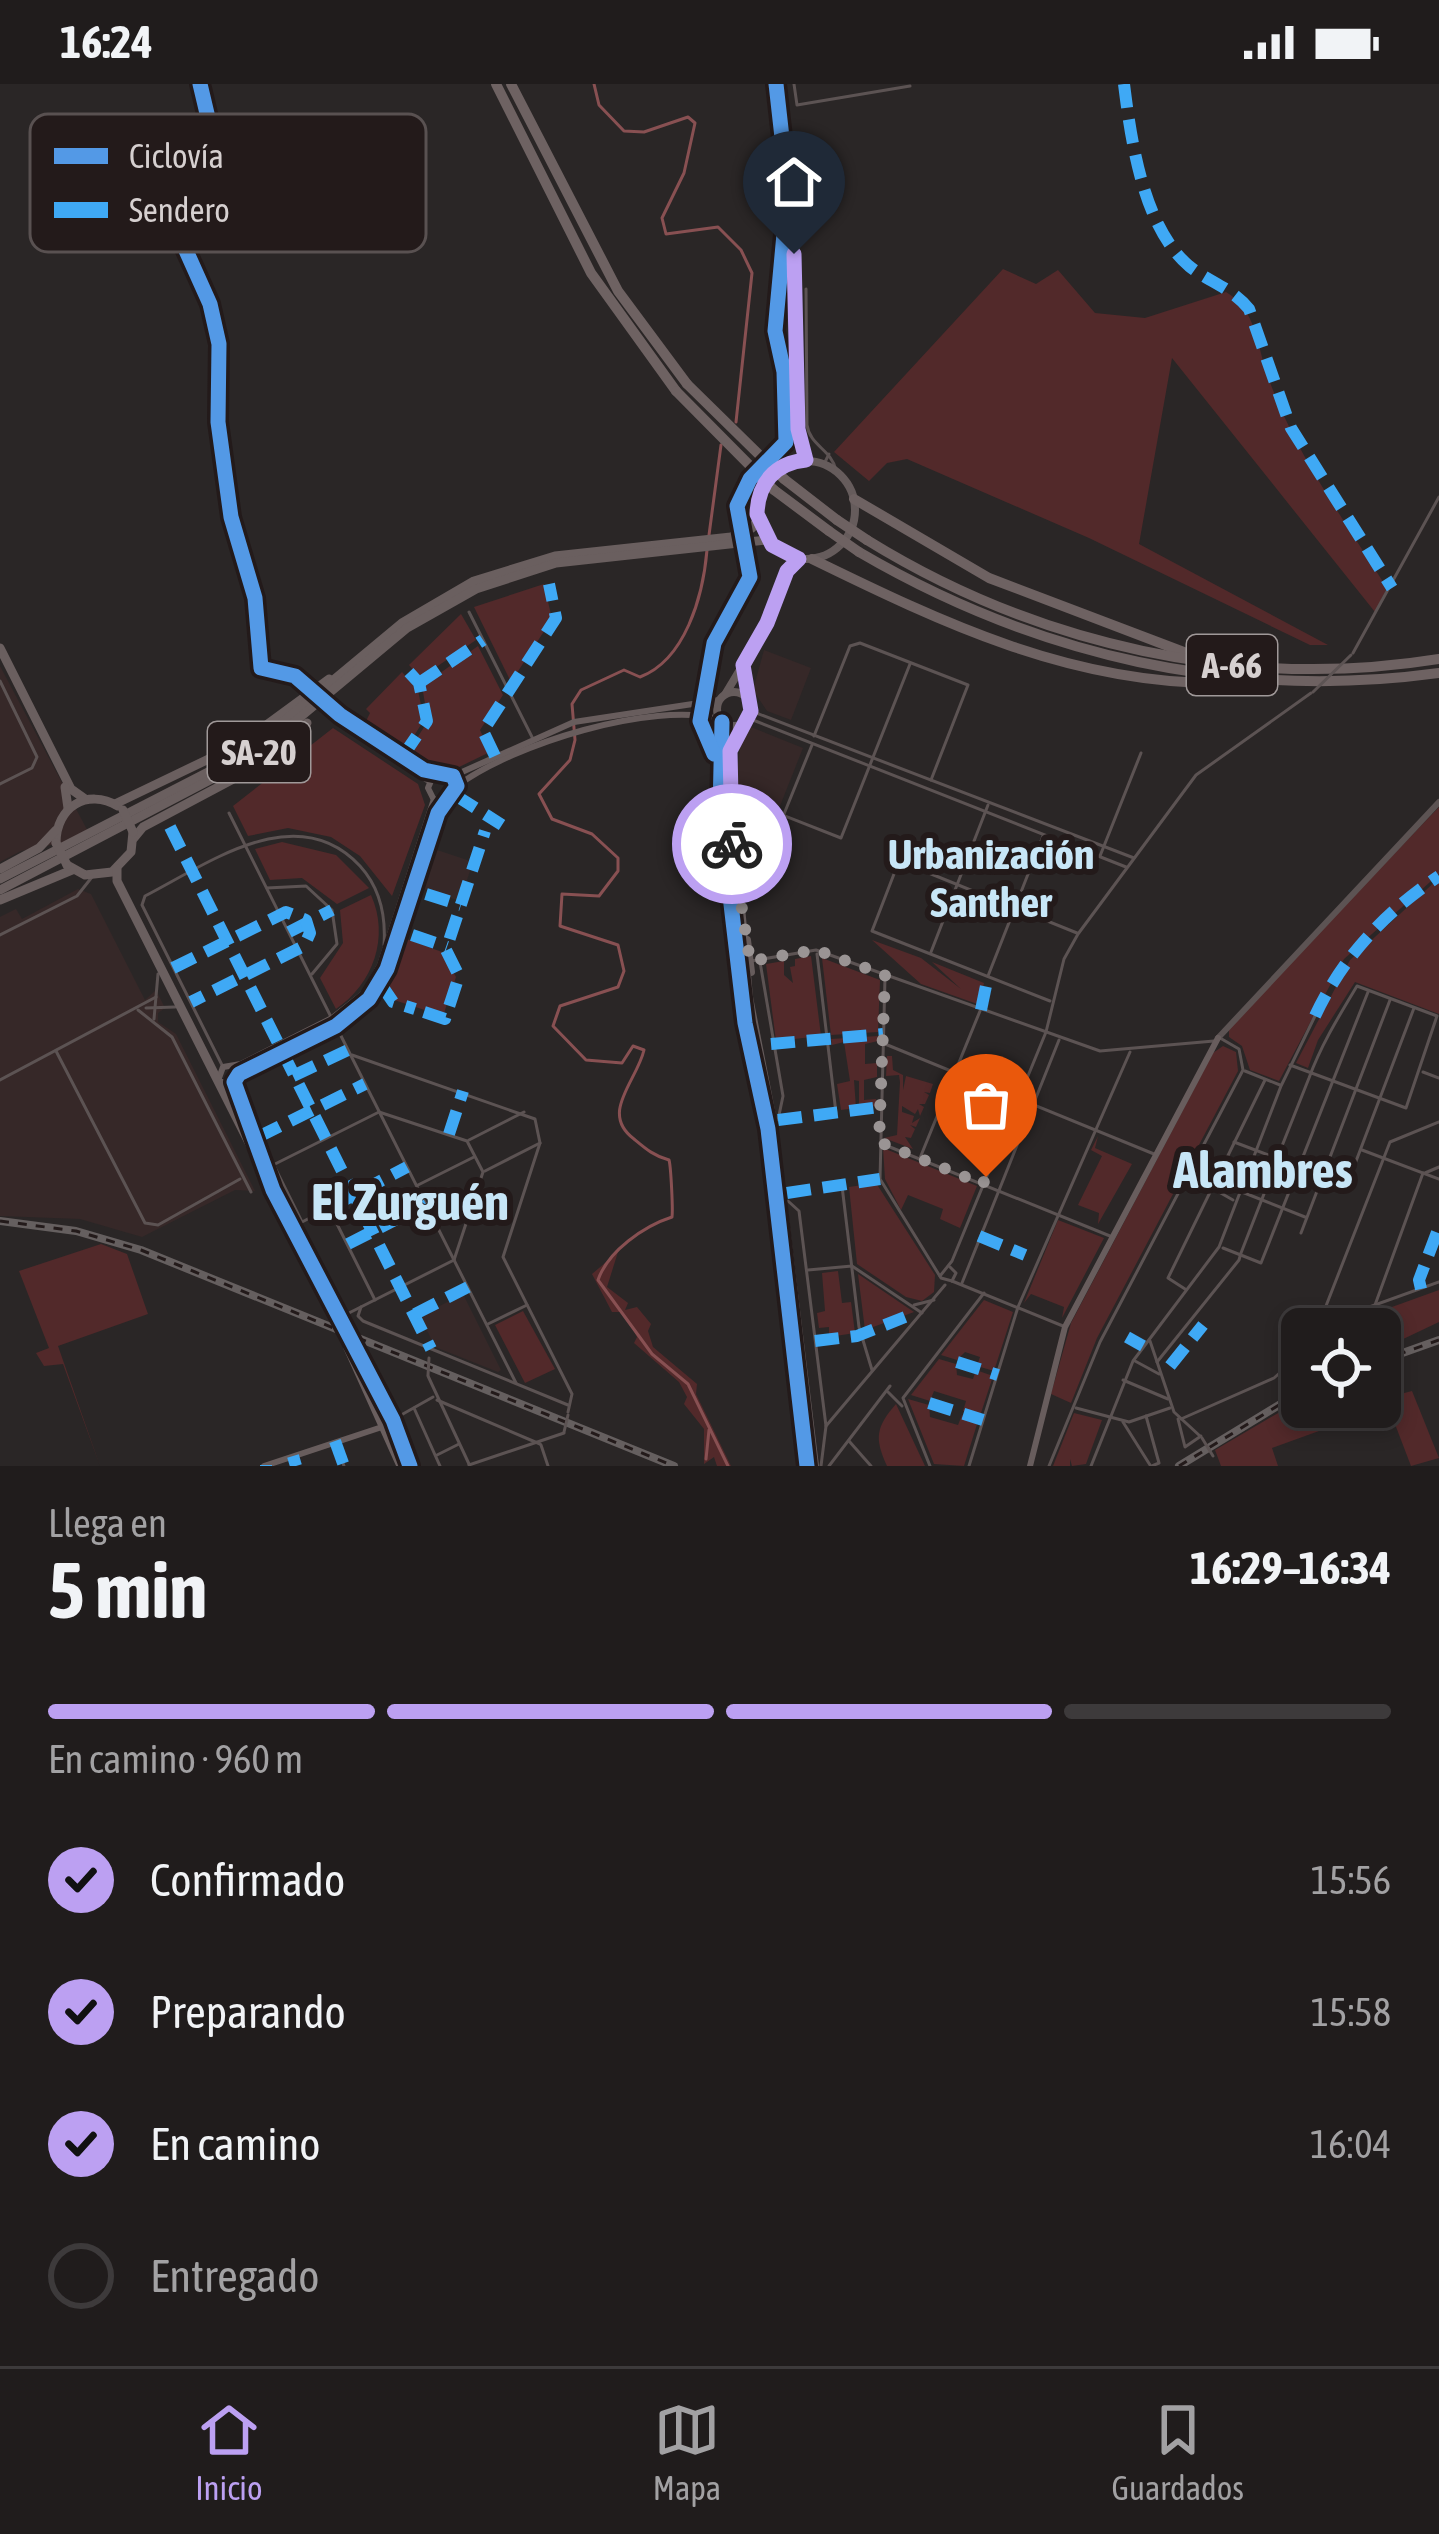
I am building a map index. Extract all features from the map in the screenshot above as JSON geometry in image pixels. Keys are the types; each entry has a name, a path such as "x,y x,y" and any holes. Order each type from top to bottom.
{"highway":[{"name":"A-66","path":"496,84 591,273 682,388 774,490 957,590 1104,642 1241,666 1371,667 1439,659"},
{"name":"A-66","path":"511,84 618,291 682,388 859,552 952,603 1101,656 1195,675 1337,682 1439,673"},
{"path":"854,499 959,564 1167,648 1247,663 1371,667"},
{"name":"SA-20","path":"715,544 744,533 758,520"},
{"name":"SA-20","path":"0,879 247,752 419,611 473,581 535,560 756,537 767,540"},
{"name":"SA-20","path":"0,895 250,759 407,628 476,589 556,562 609,553"},
{"path":"806,559 936,618 1078,670 1168,682 1337,682"},
{"path":"0,648 70,789 85,800 119,807 242,743 367,651"},
{"path":"0,659 68,793 68,808 56,830 39,848 0,869"},
{"path":"359,668 268,758 143,827 117,869 117,881 209,1064 223,1074 273,1190 381,1407 378,1426 396,1440 405,1466"},
{"path":"68,808 85,800"},
{"path":"119,807 134,835"},
{"path":"56,830 56,843 73,869"},
{"path":"0,895 73,869 113,886 340,1322"},
{"path":"98,876 117,869"}],"main road":[{"path":"785,84 796,189 793,217"},
{"path":"785,84 798,429 792,462"},
{"path":"798,429 806,460"},
{"path":"787,571 848,536 854,499 836,470 806,460 792,462 763,486 758,520 767,540 785,554 806,559"},
{"path":"785,554 787,571 767,623 723,696 722,721 730,751 727,794 748,988 768,1091 818,1466"},
{"path":"730,751 747,718 743,665"},
{"path":"692,711 723,696 746,696"},
{"path":"223,1074 334,1022 365,992 382,957 434,799 431,779 453,776 557,731 594,723 692,711 722,721 747,718"},
{"path":"457,786 534,741"},
{"path":"236,1080 369,999 387,970 444,802 454,796 453,776"},
{"path":"434,799 444,802"},
{"path":"739,906 754,960 752,1010"},
{"path":"741,931 754,960 748,988"},
{"path":"1029,1466 1065,1327 1217,1039"},
{"path":"197,1051 236,1080"},
{"path":"223,1074 236,1080"},
{"path":"223,1074 231,1120"},
{"path":"768,1091 778,1120 794,1281"},
{"path":"787,1229 788,1201"},
{"path":"266,1466 378,1426"}],"street":[{"path":"785,84 797,105 910,86"},
{"path":"806,289 806,425 811,439 829,452 836,470"},
{"path":"824,464 829,452"},
{"path":"940,1292 940,1277 1046,1032 1078,934 1172,802 1208,764 1313,692 1351,655 1439,497"},
{"path":"469,611 534,741"},
{"path":"814,736 854,642 911,662 968,686 930,782"},
{"path":"727,794 841,838 911,662"},
{"path":"0,681 37,753 32,768 0,784"},
{"path":"343,717 431,779"},
{"path":"747,718 814,736 1118,856 1134,858"},
{"path":"747,718 1100,856 1121,876"},
{"path":"338,722 431,779"},
{"path":"784,816 812,744"},
{"path":"1100,856 1141,753"},
{"path":"1217,1039 1439,802"},
{"path":"930,954 988,805"},
{"path":"229,814 516,1383"},
{"path":"223,1074 142,901 245,845 296,835 345,852 378,893 382,957"},
{"path":"988,976 1044,835"},
{"path":"1118,856 1128,866"},
{"path":"1053,1002 872,931 899,861 1078,934"},
{"path":"1111,863 1128,866"},
{"path":"73,869 81,893"},
{"path":"0,935 81,893 98,876"},
{"path":"267,888 305,886 332,910 337,944 324,966 311,975"},
{"path":"816,950 836,1113"},
{"path":"778,1120 783,1096 754,960 816,950 1100,1051 1217,1039 1239,1049 1243,1070 1100,1342 1047,1466"},
{"path":"154,1024 158,974"},
{"path":"885,975 879,1142 886,1196 940,1277"},
{"path":"1157,1362 1240,1255 1262,1200 1277,1159 1311,1072 1322,1042 1358,986 1437,1016 1406,1108 1379,1099 1311,1072 1290,1065"},
{"path":"1219,1246 1261,1263 1368,991"},
{"path":"138,1010 156,997"},
{"path":"1301,1233 1390,999"},
{"path":"0,1080 138,1010 175,1006"},
{"path":"1234,1142 1347,1185 1414,1008"},
{"path":"138,1010 172,1037 250,1192"},
{"path":"920,1158 981,1010"},
{"path":"1094,1466 1107,1417 1133,1360 1219,1246 1281,1086 1315,1016"},
{"path":"1225,1029 1228,1041"},
{"path":"963,1284 1060,1037"},
{"path":"883,1043 1156,1154"},
{"path":"56,1051 149,1225 240,1179"},
{"path":"969,1466 1018,1307 1130,1051"},
{"path":"350,1054 524,1112 539,1126 540,1143 503,1255 572,1394 564,1432 470,1465 428,1375 431,1349"},
{"path":"359,1072 370,1060"},
{"path":"1243,1070 1281,1086"},
{"path":"1421,1072 1439,1078"},
{"path":"236,1080 273,1190"},
{"path":"1187,1290 1168,1280 1265,1080"},
{"path":"512,1108 513,1118"},
{"path":"272,1165 379,1112 467,1141 483,1172 454,1260 340,1322"},
{"path":"467,1141 524,1112"},
{"path":"246,1113 302,1222 329,1208 375,1300"},
{"path":"390,1133 401,1118"},
{"path":"1325,1308 1392,1139 1439,1122"},
{"path":"879,1142 1112,1237"},
{"path":"483,1172 540,1143"},
{"path":"528,1149 536,1156"},
{"path":"1360,1149 1439,1179"},
{"path":"417,1185 476,1156"},
{"path":"1375,1305 1423,1173 1439,1167"},
{"path":"1188,1174 1237,1201"},
{"path":"842,1186 860,1330 873,1371"},
{"path":"1240,1191 1307,1218"},
{"path":"788,1201 799,1211 826,1426 818,1466"},
{"path":"444,1240 461,1238"},
{"path":"933,1264 945,1267 952,1279"},
{"path":"806,1270 852,1266 924,1315"},
{"path":"826,1426 940,1292 965,1270"},
{"path":"940,1277 1065,1327"},
{"path":"1367,1308 1439,1282"},
{"path":"902,1406 906,1391 984,1293"},
{"path":"910,1305 935,1299"},
{"path":"487,1325 527,1305"},
{"path":"360,1320 361,1307"},
{"path":"340,1322 360,1320 570,1406"},
{"path":"1149,1339 1172,1407 1201,1437 1217,1466"},
{"path":"1133,1360 1161,1375"},
{"path":"499,1376 508,1367"},
{"path":"1201,1437 1185,1447 1176,1422 1281,1372"},
{"path":"1123,1380 1169,1400"},
{"path":"829,1466 888,1388 902,1406 930,1466"},
{"path":"436,1398 531,1438 540,1444 548,1466"},
{"path":"378,1426 436,1398"},
{"path":"444,1411 449,1406"},
{"path":"823,1413 831,1416 841,1407"},
{"path":"1073,1408 1122,1420 1172,1407"},
{"path":"414,1408 440,1466"},
{"path":"1122,1420 1151,1466 1159,1462 1146,1416"},
{"path":"531,1438 532,1446"},
{"path":"848,1440 871,1466"},
{"path":"335,1441 344,1466"},
{"path":"437,1455 461,1444"},
{"path":"292,1456 296,1466"}],"shaded area":[{"path":"1003,269 1036,284 1058,270 1095,313 1145,318 1226,292 1236,299 1250,318 1291,430 1387,588 1375,612 1172,358 1139,544 1328,645 1310,645 1089,538 907,459 887,463 869,481 834,452"},
{"path":"544,584 552,619 511,682 474,607"},
{"path":"461,614 476,640 420,678 409,665"},
{"path":"478,646 503,695 480,730 490,752 457,768 442,763 429,766 408,752 428,721 422,686"},
{"path":"764,650 811,668 791,720 767,711 753,690"},
{"path":"0,666 91,837 21,851 0,862"},
{"path":"402,672 418,690 424,720 405,750 365,723 370,713 366,709"},
{"path":"751,727 803,748 780,806 735,788 741,740"},
{"path":"333,728 418,784 425,805 392,896 360,856 331,837 288,828 248,836 233,806"},
{"path":"1439,807 1439,874 1344,959 1279,1081 1250,1070 1242,1046 1229,1037 1229,1026"},
{"path":"282,842 336,855 369,888 337,904 302,878 270,880 255,849"},
{"path":"434,849 473,862 460,901 421,888"},
{"path":"1439,878 1439,1014 1355,982 1318,1040 1308,1068 1296,1063 1350,960"},
{"path":"78,889 91,894 145,1000 156,990 165,1008 158,1013 158,1022 176,1034 255,1191 235,1190 142,1237 80,1219 0,1216 0,917 16,909 22,919"},
{"path":"371,895 379,927 374,958 360,987 336,1009 320,978 343,943 340,910"},
{"path":"404,938 442,952 456,977 443,1016 394,1000 387,987"},
{"path":"872,940 921,958 961,989 932,962 984,983 980,1005 921,984"},
{"path":"811,956 821,1036 776,1041 766,964 784,961 784,975 793,983 790,967 795,966 795,959"},
{"path":"822,958 880,980 878,1032 831,1035"},
{"path":"878,1036 878,1041 865,1044 865,1064 877,1063 877,1077 864,1080 864,1100 876,1099 876,1106 859,1108 859,1081 854,1080 856,1108 841,1110 837,1084 850,1081 844,1042 832,1045 831,1039"},
{"path":"1223,1046 1236,1052 1238,1071 1097,1338 1071,1403 1051,1394 1071,1323 1213,1053"},
{"path":"887,1056 892,1056 893,1070 903,1075 903,1090 906,1076 933,1084 930,1093 924,1092 929,1095 925,1104 919,1104 924,1107 920,1116 918,1109 915,1114 902,1106 902,1112 914,1116 912,1123 920,1118 916,1127 910,1125 915,1129 911,1138 905,1137 913,1149 884,1138 897,1135 900,1082 899,1075 886,1076"},
{"path":"1098,1136 1095,1148 1132,1164 1098,1224 1099,1213 1078,1205 1102,1156 1091,1150"},
{"path":"883,1148 977,1186 960,1228 940,1219 943,1209 908,1195 901,1210 885,1179"},
{"path":"876,1183 935,1275 934,1292 922,1301 906,1297 857,1264 849,1187"},
{"path":"1058,1220 1104,1238 1062,1318 1064,1307 1031,1294 1024,1303"},
{"path":"101,1244 127,1254 148,1314 58,1346 100,1466 63,1364 44,1366 36,1353 49,1348 19,1271"},
{"path":"618,1252 607,1287 628,1303 625,1310 637,1307 651,1324 653,1347 697,1384 696,1394 731,1466 717,1466 714,1457 704,1464 704,1429 684,1404 687,1397 679,1382 634,1343 637,1337 623,1312 612,1312 592,1274"},
{"path":"838,1271 842,1303 851,1302 855,1333 829,1337 829,1327 819,1328 817,1313 825,1311 822,1273"},
{"path":"858,1274 908,1308 914,1312 865,1330"},
{"path":"1439,1290 1439,1322 1401,1340 1401,1308 1389,1308"},
{"path":"463,1294 498,1372 435,1347 420,1316"},
{"path":"984,1300 1013,1312 994,1371 977,1366 980,1357 965,1352 957,1360 941,1355"},
{"path":"523,1311 555,1369 525,1383 495,1325"},
{"path":"939,1359 956,1364 957,1375 973,1379 976,1370 993,1376 980,1416 963,1411 966,1401 934,1391 930,1401 911,1395"},
{"path":"1412,1391 1439,1458 1411,1466 1396,1428 1401,1428 1401,1394"},
{"path":"908,1399 929,1405 930,1417 958,1425 962,1415 978,1421 964,1466 934,1464"},
{"path":"896,1404 925,1466 887,1466 879,1433"},
{"path":"1281,1411 1281,1428 1327,1428 1272,1448 1278,1466 1221,1466 1215,1450"},
{"path":"1074,1413 1102,1420 1086,1464 1072,1466 1070,1459 1070,1466 1053,1466"}],"waterway":[{"path":"594,84 599,105 624,131 644,132 688,117 695,123 684,173 662,218 666,234 718,227 741,250 752,273 736,422"},
{"path":"709,535 721,445"},
{"path":"707,550 696,606 680,642 656,669 640,677 624,670 581,690 572,704 575,740 570,760 539,794 552,819 592,834 618,858 618,871 599,896 562,894 560,926 618,945 624,971 618,987 560,1006 553,1026 586,1060 622,1063 633,1046 644,1050 623,1096 620,1118 634,1139 670,1164 672,1217 628,1241 598,1280 652,1354 688,1384 728,1466"},
{"path":"706,1459 709,1430"}],"railway":[{"path":"0,1221 76,1231 141,1250 674,1466"},
{"path":"1401,1354 1439,1340"},
{"path":"1179,1466 1281,1404"}],"marked path":[{"path":"1124,84 1142,181 1160,229 1189,266 1249,309 1291,428 1392,588"},
{"path":"495,756 483,731 556,618 549,584"},
{"path":"419,683 483,640"},
{"path":"403,756 427,721 419,683 407,670"},
{"path":"455,795 502,825"},
{"path":"170,827 431,1349"},
{"path":"424,1012 445,1019 459,976 446,950 485,831"},
{"path":"1315,1016 1338,975 1367,938 1439,876"},
{"path":"426,894 461,905"},
{"path":"289,932 332,910"},
{"path":"173,968 286,912 306,920 310,933 304,946 191,1002"},
{"path":"412,935 447,947"},
{"path":"981,1010 988,976"},
{"path":"380,983 393,1002 415,1009"},
{"path":"771,1044 883,1034"},
{"path":"293,1076 348,1050"},
{"path":"258,1137 365,1084"},
{"path":"449,1134 463,1091"},
{"path":"778,1120 880,1107"},
{"path":"329,1208 407,1167"},
{"path":"787,1193 880,1179"},
{"path":"348,1244 426,1204"},
{"path":"1421,1289 1419,1280 1439,1227"},
{"path":"979,1236 1025,1255"},
{"path":"415,1314 468,1287"},
{"path":"815,1341 857,1336 905,1317"},
{"path":"1170,1366 1203,1325"},
{"path":"1127,1337 1143,1346"},
{"path":"957,1362 998,1375"},
{"path":"929,1403 983,1420"},
{"path":"335,1441 344,1466"},
{"path":"293,1456 296,1466"}],"cycle path":[{"path":"200,84 207,114"},
{"path":"714,754 700,721 714,643 750,577 737,506 750,479 786,442 784,372 775,331 788,191 776,84"},
{"path":"187,252 210,304 219,344 218,422 231,517 255,598 261,668 295,676 340,715 424,770 453,776 457,786 438,813 387,969 369,999 336,1026 239,1074 234,1082 273,1190 393,1420 410,1466"},
{"path":"722,722 720,811 745,1023 768,1129 807,1466"}],"way so far":[{"path":"732,844 750,961 816,950 885,975 879,1142 983,1184 986,1177"}],"district":[{"name":"Urbanización Santher","path":"991,878"},
{"name":"Alambres","path":"1263,1169"},
{"name":"El Zurguén","path":"410,1201"}],"route":[{"path":"732,844 727,796 730,751 751,711 743,665 767,623 787,571 799,559 772,545 757,514 767,479 779,468 806,460 798,429 794,254"}]}
